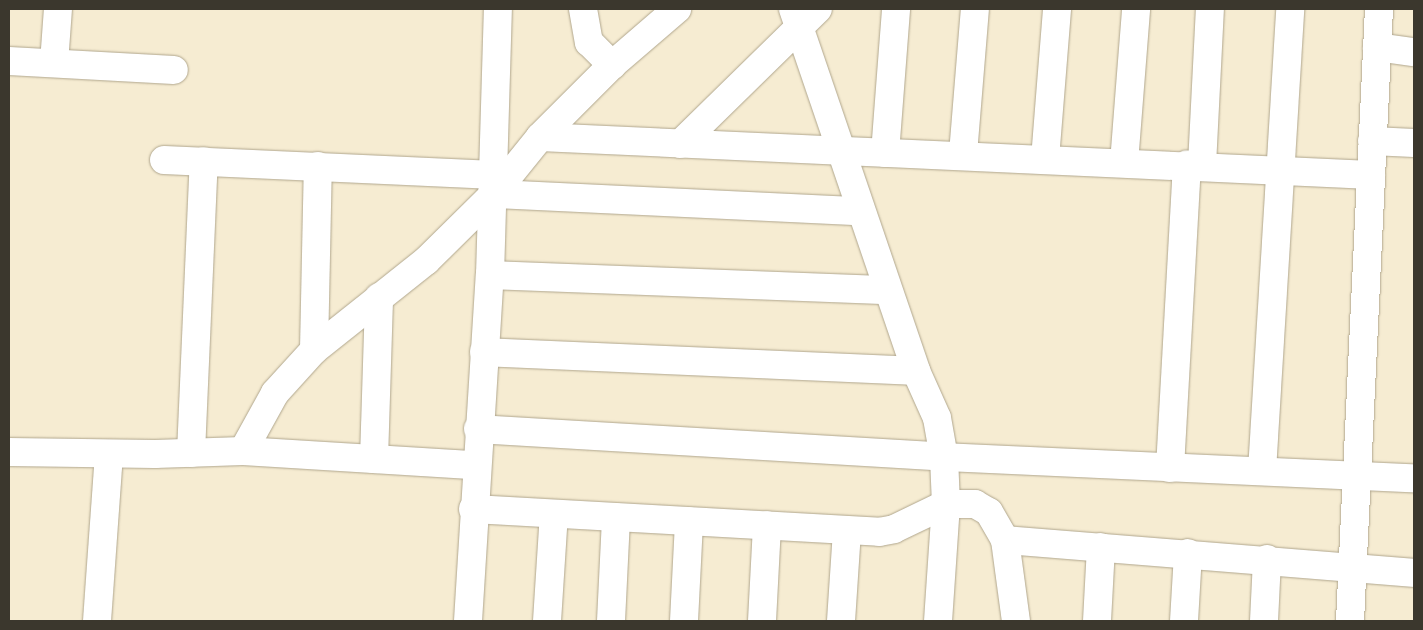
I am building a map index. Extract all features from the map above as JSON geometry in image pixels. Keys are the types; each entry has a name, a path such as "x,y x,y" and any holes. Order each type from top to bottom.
{"street":[{"path":"54,64 58,9"},
{"path":"468,621 475,465 490,275 498,9"},
{"path":"583,9 589,42 612,65"},
{"path":"243,451 275,393 314,350 426,261 540,137 612,65 677,9"},
{"path":"885,154 896,9"},
{"path":"963,154 975,9"},
{"path":"1045,159 1057,9"},
{"path":"1124,163 1136,9"},
{"path":"1170,468 1210,9"},
{"path":"1262,472 1290,9"},
{"path":"1350,621 1355,476 1379,9"},
{"path":"680,144 803,14"},
{"path":"803,14 841,152 916,372 937,418 944,457 946,504 938,621"},
{"path":"1377,46 1414,52"},
{"path":"9,61 174,70"},
{"path":"540,137 885,154 963,154 1370,175"},
{"path":"1372,142 1414,143"},
{"path":"164,160 318,166 494,185 861,211"},
{"path":"191,453 204,161"},
{"path":"314,350 318,166"},
{"path":"490,275 888,290"},
{"path":"374,459 379,297"},
{"path":"484,352 916,372"},
{"path":"478,429 944,457 1414,478"},
{"path":"9,452 108,454 243,451 475,465"},
{"path":"97,621 108,454"},
{"path":"473,509 847,530 894,530 946,504 975,504 989,512 1005,540 1016,621"},
{"path":"547,621 554,514"},
{"path":"611,621 616,517"},
{"path":"684,621 689,521"},
{"path":"762,621 766,525"},
{"path":"841,621 847,530"},
{"path":"1005,540 1267,559 1414,573"},
{"path":"1097,621 1101,547"},
{"path":"1184,621 1188,553"},
{"path":"1264,621 1267,559"}]}
